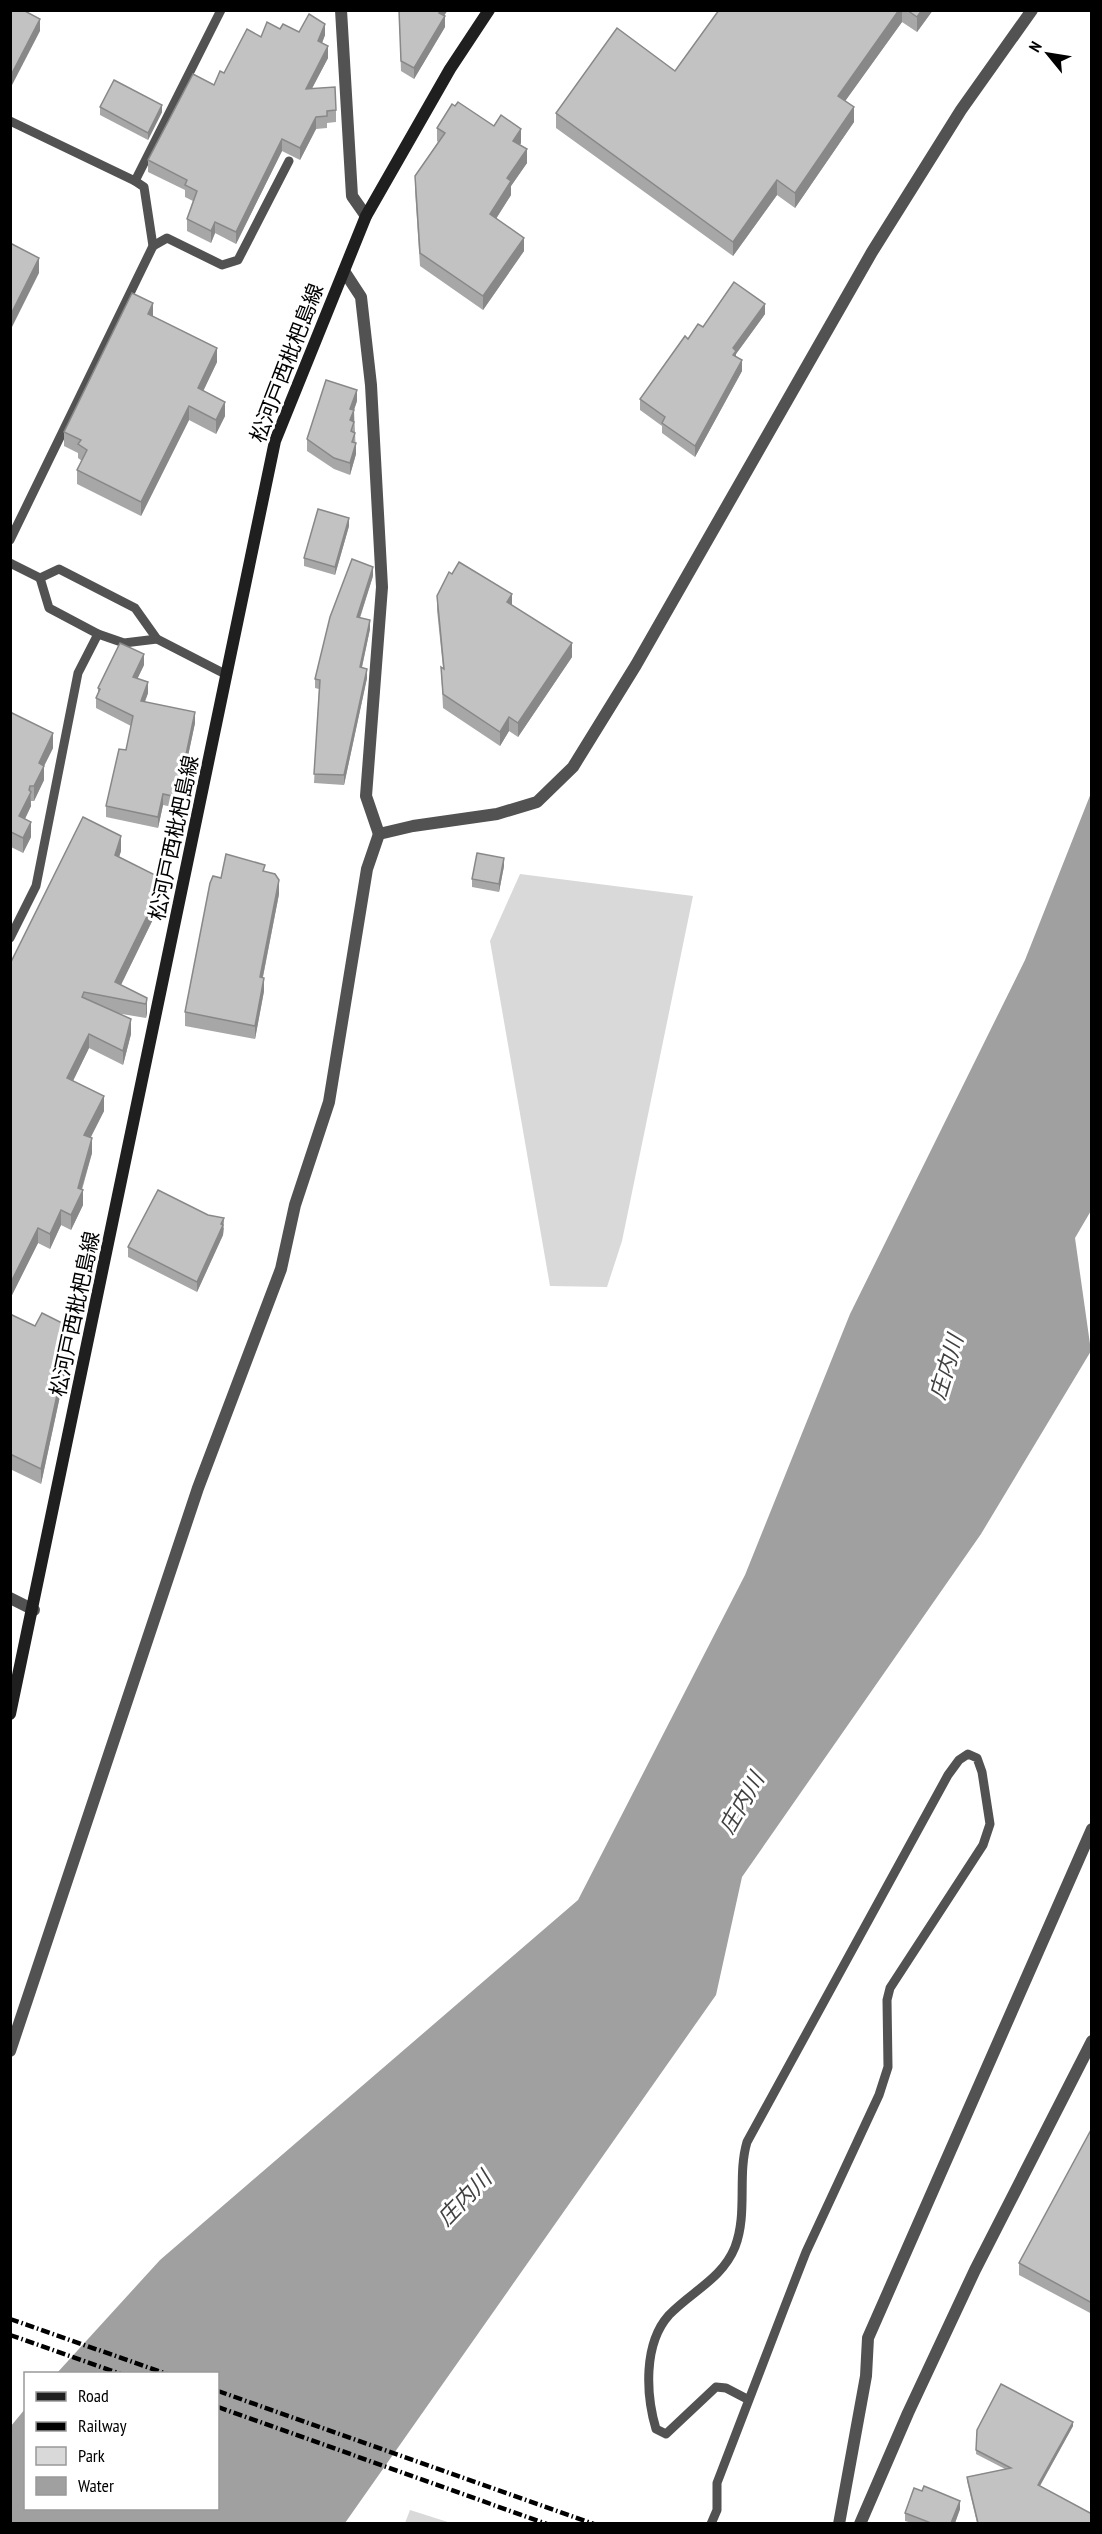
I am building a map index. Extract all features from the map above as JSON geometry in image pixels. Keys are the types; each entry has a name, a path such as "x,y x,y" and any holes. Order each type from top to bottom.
{"main road":[{"name":"松河戸西枇杷島線","path":"10,1714 34,1610 275,441 366,216 450,69 489,10"}],"street":[{"path":"341,10 352,195 366,216"},
{"path":"379,834 413,826 497,814 537,802 573,767 636,665 872,252 961,110 1032,10"},
{"path":"10,2051 198,1488 281,1269 295,1205 329,1102 367,869 379,834 366,796 382,587 371,386 361,297 344,271"},
{"path":"10,1599 34,1610"},
{"path":"839,2523 866,2376 868,2338 1092,1829"},
{"path":"860,2523 908,2413 970,2281 1092,2041"}],"lane":[{"path":"135,181 221,10"},
{"path":"10,121 144,187 153,246"},
{"path":"10,540 153,246 167,238 222,265 238,260 289,161"},
{"path":"10,563 40,578 49,608 98,634 124,643 157,639"},
{"path":"40,578 59,569 126,603 135,608 157,639 227,675"},
{"path":"10,938 36,886 78,673 98,634"},
{"path":"711,2523 717,2510 717,2483 749,2400 806,2252 879,2095 888,2067 887,2000 890,1988 983,1845 990,1824 982,1772 977,1758 968,1754 959,1760 948,1775 747,2142 742,2160 742,2218 735,2246 722,2272 669,2316 654,2339 650,2365 652,2414 656,2429 666,2433 675,2427 716,2387 726,2388 749,2400"}],"green space":[{"path":"520,874 693,896 622,1241 607,1287 550,1286 490,941"},
{"path":"410,2510 451,2523 405,2523"}],"water":[{"name":"庄内川","path":"1091,793 1092,1209 1075,1238 1091,1351 981,1534 742,1877 716,1995 345,2523 11,2523 11,2426 24,2410 24,2510 219,2510 219,2372 58,2372 160,2260 578,1900 745,1575 850,1314 1025,960"}],"building":[{"path":"10,10 23,10 40,19 10,77"},
{"path":"399,10 441,10 439,13 445,16 414,68 401,61"},
{"path":"719,10 899,10 838,96 854,107 795,193 777,180 733,242 556,113 617,28 675,71"},
{"path":"907,10 922,10 917,17"},
{"path":"309,14 325,24 318,41 328,46 306,89 335,87 336,110 327,111 327,116 316,117 300,148 282,139 236,232 215,222 211,231 187,219 197,191 185,185 187,180 148,160 193,74 214,85 220,71 224,73 247,29 261,37 267,22 280,29 283,24 299,32"},
{"path":"114,80 162,105 148,133 100,107"},
{"path":"458,102 494,126 501,115 521,129 513,141 527,149 507,178 511,181 490,214 524,238 483,296 420,253 415,176 445,133 437,128 452,104 455,106"},
{"path":"10,243 39,258 10,316"},
{"path":"734,282 765,304 733,348 736,351 733,355 742,360 695,446 662,423 665,417 640,399 685,336 688,339 698,324 703,327"},
{"path":"132,293 153,303 148,314 217,348 198,388 225,402 216,420 189,406 141,502 77,470 87,450 78,444 81,440 64,432"},
{"path":"326,380 357,390 350,409 354,410 350,420 354,422 351,431 355,433 352,442 356,443 350,463 334,458 307,439"},
{"path":"318,509 349,518 335,567 304,558"},
{"path":"352,559 373,567 357,617 370,620 360,667 367,669 344,775 314,774 320,680 315,679 330,617"},
{"path":"459,562 512,594 507,602 572,643 518,723 509,717 500,732 443,694 441,667 444,669 437,596 449,572 452,574"},
{"path":"120,643 144,654 133,677 148,682 141,701 195,712 177,797 163,794 158,817 106,806 119,749 126,750 133,716 96,698 100,689 98,688"},
{"path":"10,712 53,733 39,763 44,766 34,786 30,786 31,792 19,816 31,822 23,838 10,833"},
{"path":"83,817 121,836 115,855 159,877 152,891 158,894 115,982 147,998 146,1004 84,992 82,997 131,1019 123,1051 89,1034 67,1078 104,1096 84,1135 92,1138 78,1188 83,1190 71,1215 61,1210 50,1234 38,1228 10,1284 10,964"},
{"path":"477,853 504,858 499,884 472,879"},
{"path":"226,854 265,865 263,871 275,874 279,880 260,977 264,978 255,1026 185,1012 210,883 213,876 221,878"},
{"path":"158,1190 208,1215 224,1218 197,1282 128,1247"},
{"path":"42,1313 64,1324 62,1341 68,1344 41,1469 10,1454 10,1314 35,1326"},
{"path":"1092,2128 1092,2303 1019,2263"},
{"path":"1001,2384 1073,2422 1038,2485 1092,2514 1092,2523 978,2523 967,2477 1011,2468 976,2450 977,2430"},
{"path":"924,2486 960,2501 951,2523 931,2523 905,2513 914,2488 922,2491"}],"railway":[{"path":"10,2319 161,2372"},
{"path":"10,2335 115,2372"},
{"path":"219,2391 594,2524"},
{"path":"219,2407 547,2524"}]}
